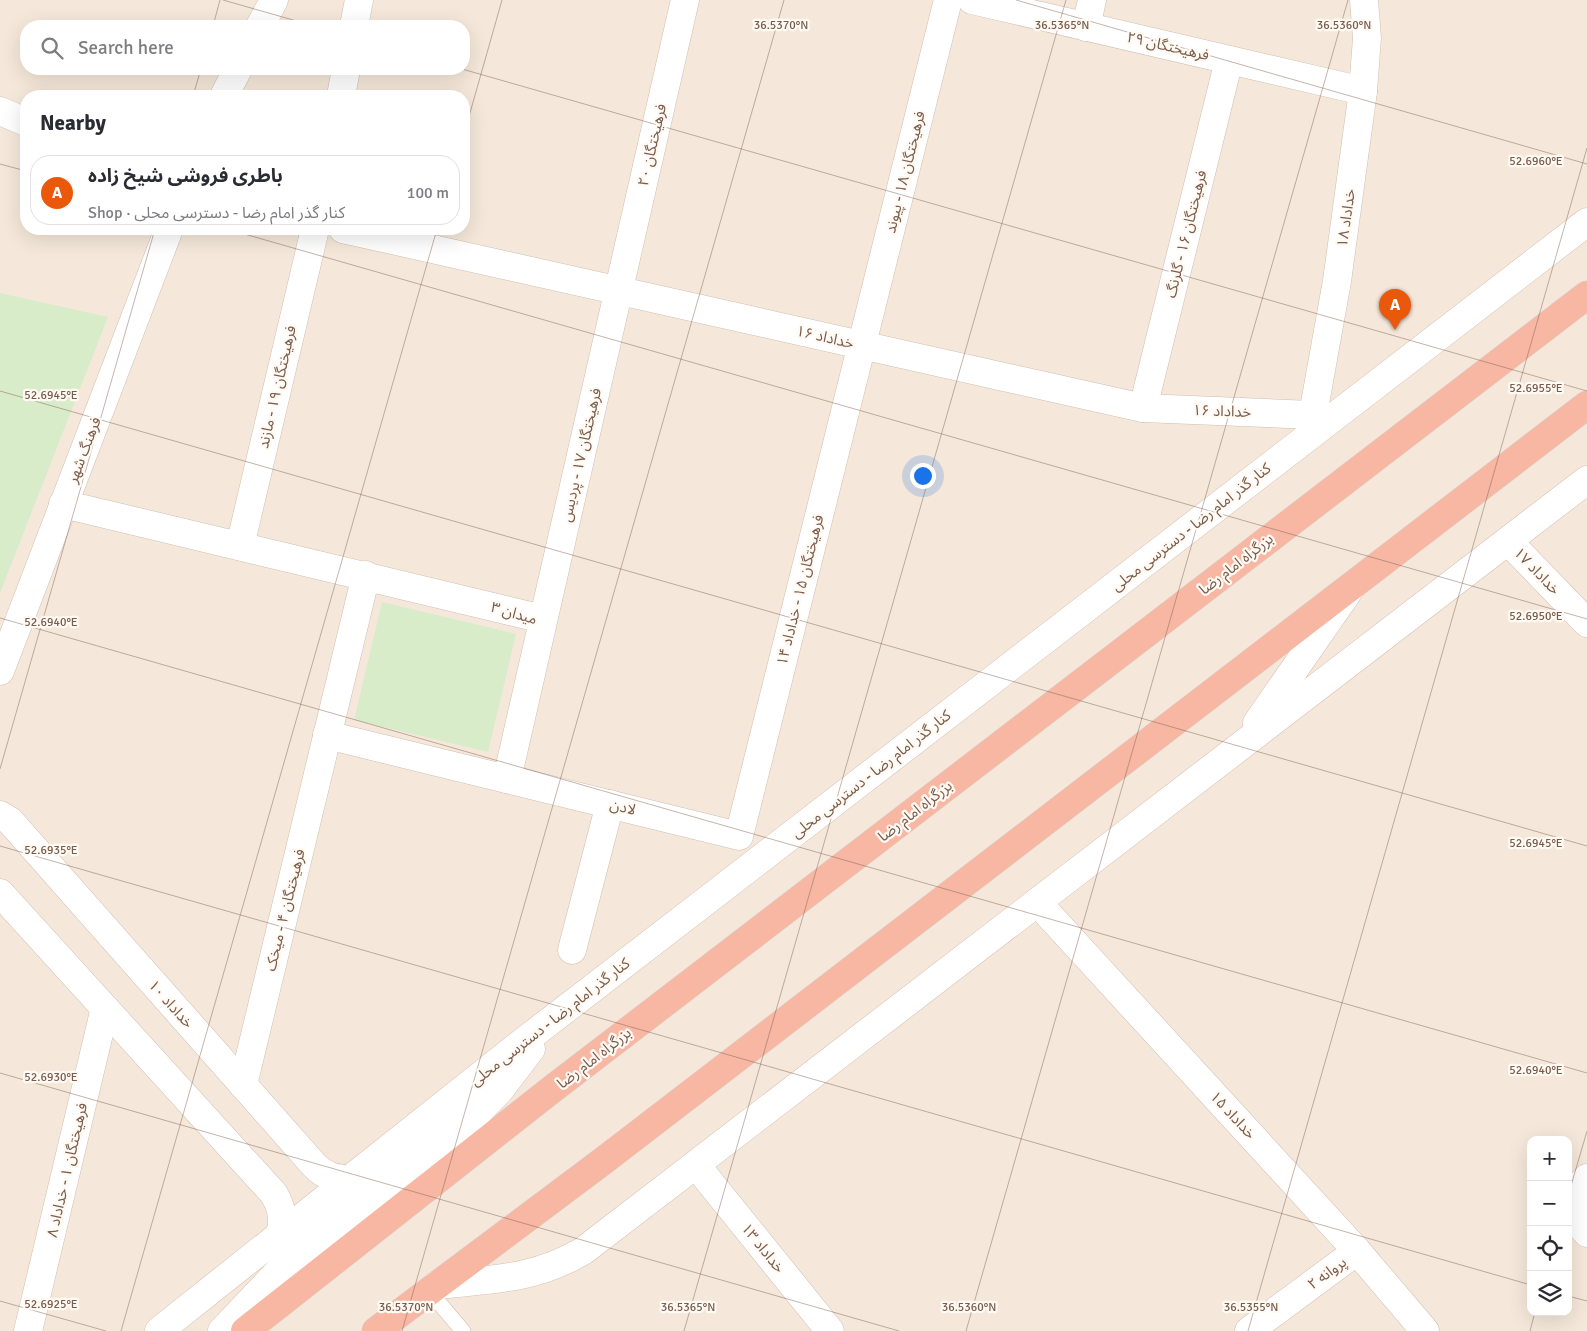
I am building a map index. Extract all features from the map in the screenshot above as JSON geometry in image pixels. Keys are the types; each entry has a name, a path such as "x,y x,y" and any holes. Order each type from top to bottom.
{"highway":[{"name":"بزرگراه امام رضا","path":"245,1331 559,1084 1587,295"},
{"path":"376,1331 619,1149 1351,586 1585,410"}],"street":[{"path":"263,20 274,0"},
{"path":"355,20 359,0"},
{"name":"فرهیختگان ۲۰","path":"618,290 685,0"},
{"name":"فرهیختگان ۱۸ - پیوند","path":"862,345 948,0"},
{"name":"فرهیختگان ۲۹","path":"972,0 1363,91"},
{"path":"1086,27 1092,0"},
{"name":"خداداد ۱۸","path":"1311,425 1337,282 1363,91 1367,38 1364,0"},
{"name":"فرهیختگان ۱۶ - گلرنگ","path":"1143,408 1229,60"},
{"path":"227,90 235,75"},
{"path":"341,90 345,75"},
{"path":"0,111 20,119"},
{"name":"کنار گذر امام رضا - دسترسی محلی","path":"158,1331 1311,425 1587,222"},
{"name":"فرهنگ شهر","path":"0,671 167,235"},
{"name":"فرهیختگان ۱۹ - مازند","path":"240,546 314,235"},
{"name":"خداداد ۱۶","path":"369,235 1143,408 1311,425"},
{"name":"فرهیختگان ۱۷ - پردیس","path":"543,619 618,290"},
{"name":"فرهیختگان ۱۵ - خداداد ۱۴","path":"739,836 862,345"},
{"path":"433,1288 519,1277 544,1270 583,1251 1587,480"},
{"name":"میدان ۳","path":"63,504 366,575 543,619 507,779"},
{"name":"خداداد ۱۷","path":"1508,541 1587,623"},
{"path":"366,575 327,736 507,779"},
{"path":"1244,743 1351,586"},
{"name":"فرهیختگان ۴ - میخک","path":"243,1085 327,736"},
{"name":"لادن","path":"507,779 739,836"},
{"path":"572,950 610,804"},
{"name":"خداداد ۱۰","path":"0,815 10,821 321,1172 331,1177 350,1179"},
{"path":"0,893 274,1194 282,1212 283,1222 280,1235"},
{"name":"خداداد ۱۵","path":"1037,902 1357,1251 1425,1331"},
{"name":"فرهیختگان ۱ - خداداد ۸","path":"28,1331 105,1008"},
{"path":"222,1331 281,1270 477,1113 499,1091 554,1018"},
{"name":"خداداد ۱۳","path":"696,1164 830,1331"},
{"path":"1587,1178 1582,1183 1576,1220 1587,1233"},
{"name":"پروانه ۲","path":"1249,1331 1357,1251"}],"lane":[{"path":"433,1288 463,1331"}],"shaded area":[{"path":"0,0 1587,0 1587,1331 0,1331"}],"green space":[{"path":"0,293 108,317 0,593"},
{"path":"382,602 516,634 488,752 354,720"}],"place":[{"name":"باطری فروشی شیخ زاده","path":"1395,330"}]}
